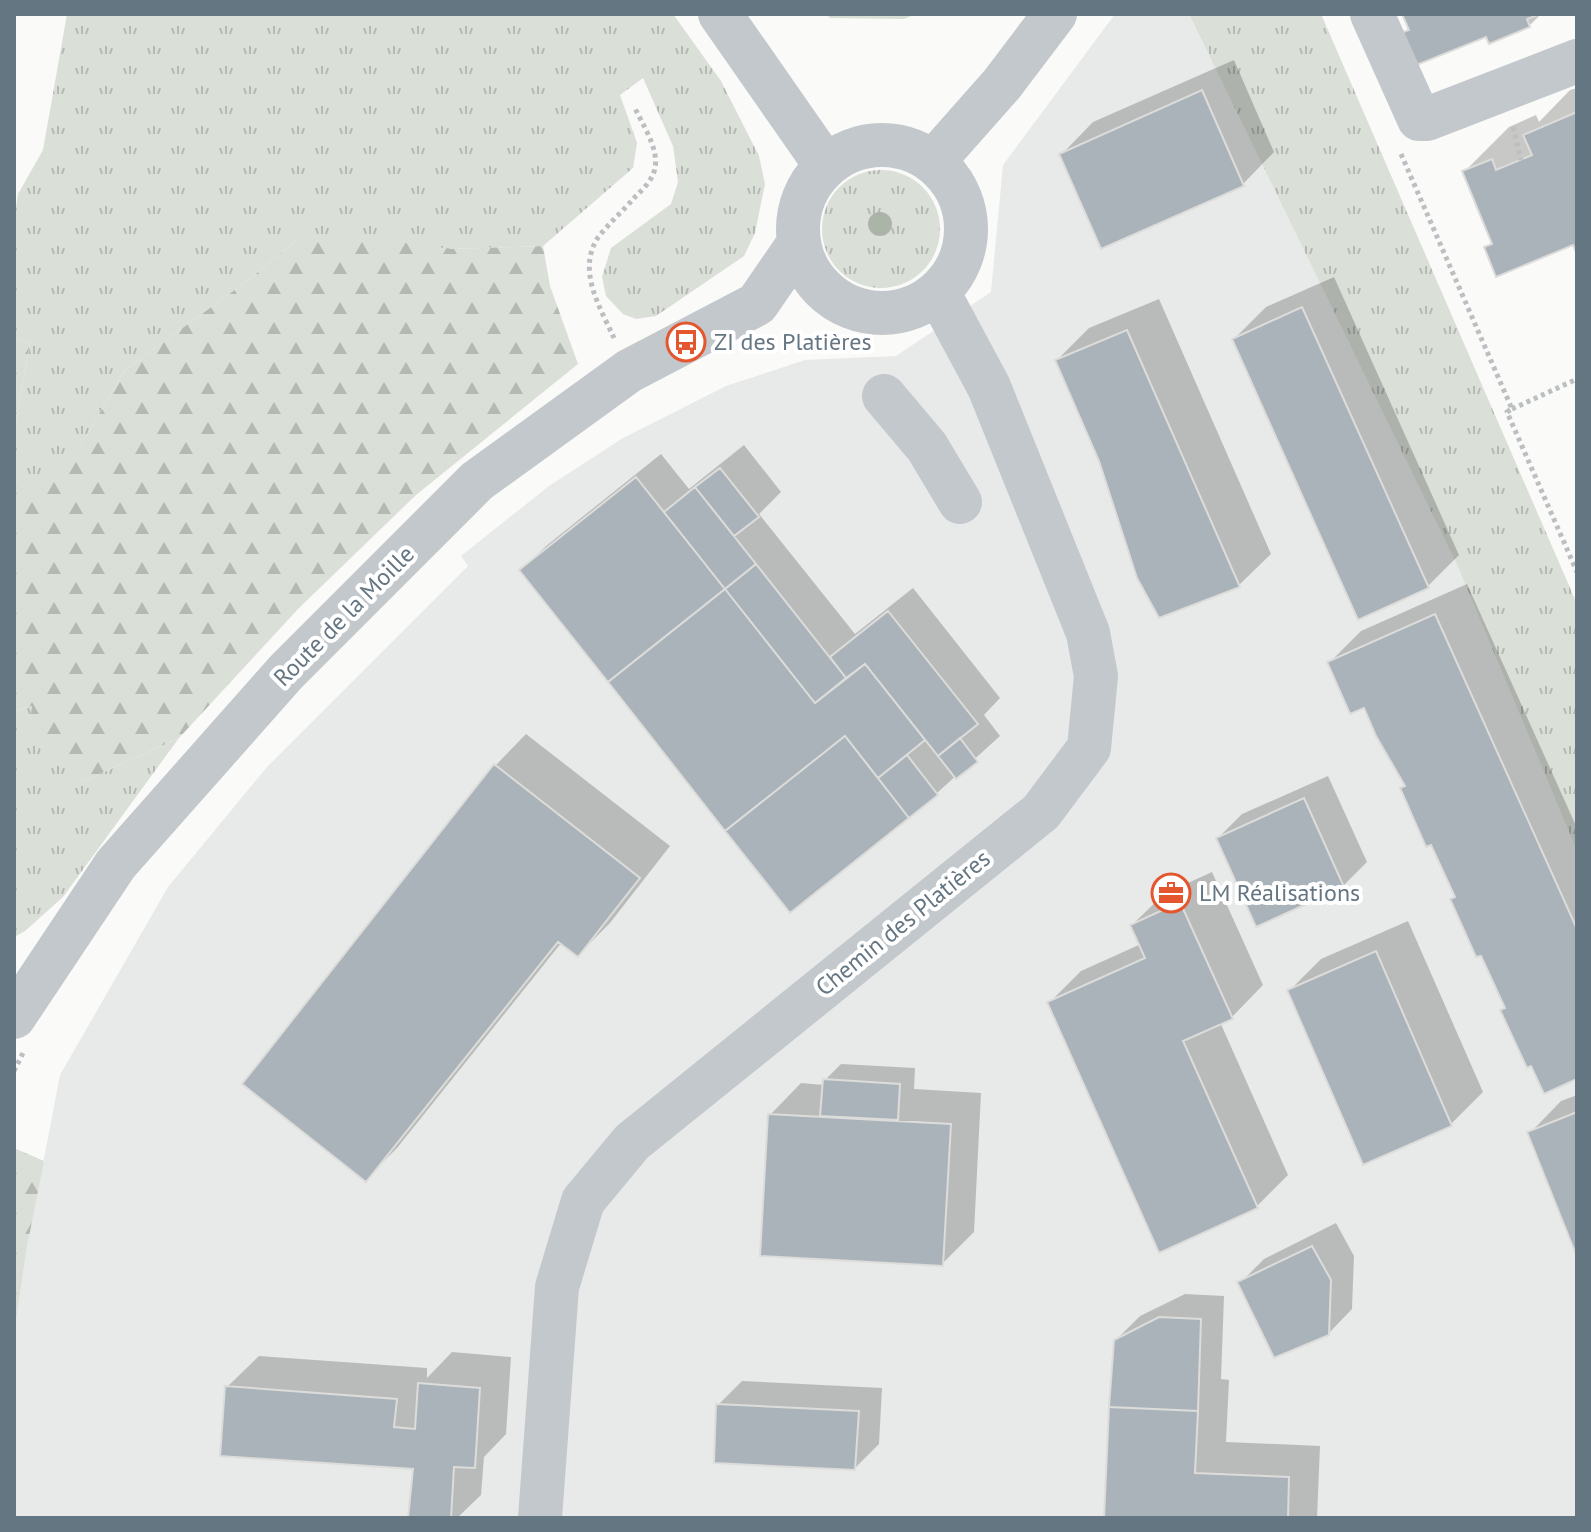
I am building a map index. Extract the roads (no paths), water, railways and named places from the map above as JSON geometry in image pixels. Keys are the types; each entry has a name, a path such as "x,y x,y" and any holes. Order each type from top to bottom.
{"street":[{"path":"720,14 826,166"},
{"path":"933,162 1002,84 1055,14"},
{"path":"1372,14 1419,119 1427,119 1577,61"},
{"path":"878,145 907,149 933,162 950,180 961,202 966,226 963,250 953,273 938,292 913,307 885,314 857,310 836,300 818,284 805,265 799,243 798,222 812,182 826,166 851,151 878,145"},
{"name":"Route de la Moille","path":"757,304 799,243"},
{"name":"Chemin des Platières","path":"540,1518 557,1287 583,1201 632,1142 1041,812 1089,748 1096,676 1088,633 989,387 938,292"},
{"name":"Route de la Moille","path":"20,1015 116,864 286,672 477,481 629,371 757,304 814,304 857,310"},
{"path":"884,396 927,447 960,502"}],"place":[{"name":"ZI des Platières","path":"686,342"},
{"name":"LM Réalisations","path":"1171,893"}]}
